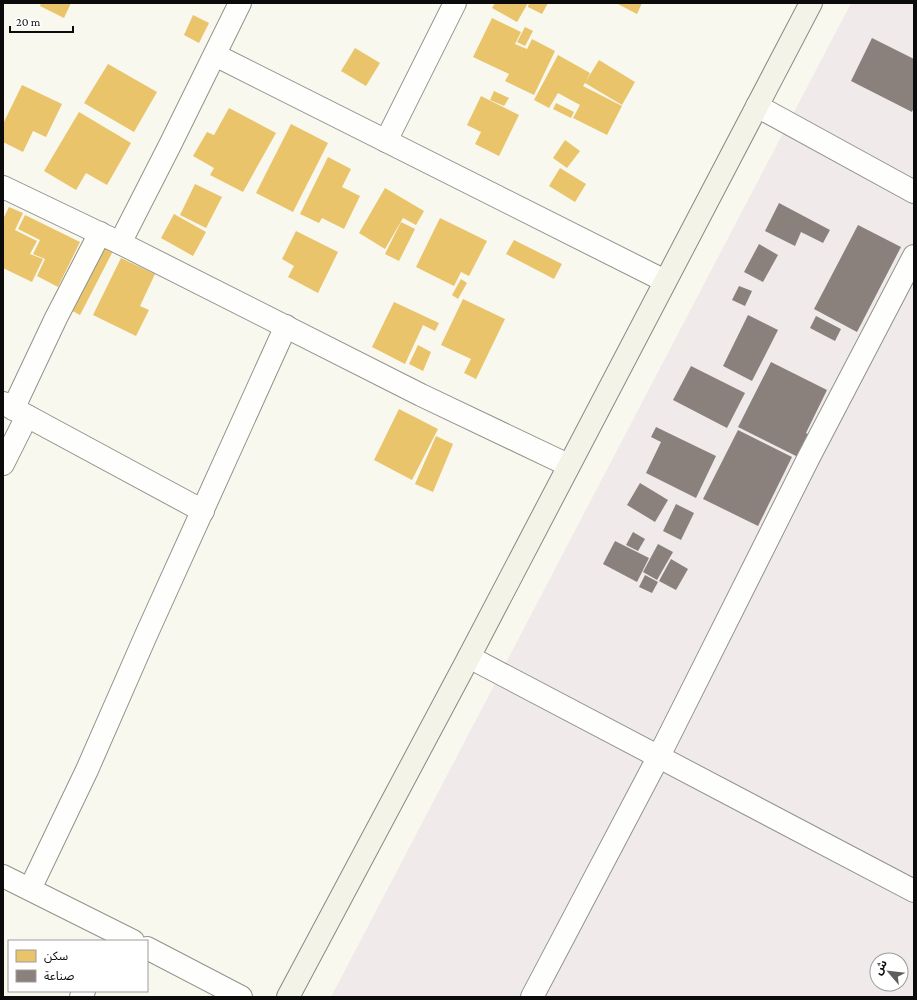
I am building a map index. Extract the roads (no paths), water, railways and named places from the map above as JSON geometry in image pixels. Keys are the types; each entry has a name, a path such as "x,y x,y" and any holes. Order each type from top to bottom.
{"street":[{"path":"120,243 240,3"},
{"path":"386,141 455,3"},
{"path":"288,997 469,657 568,465 811,3"},
{"path":"215,55 665,281"},
{"path":"757,106 914,192"},
{"path":"3,187 100,233 421,395 568,465"},
{"path":"3,464 15,409 56,318 100,233"},
{"path":"532,997 659,756 809,457 914,256"},
{"path":"30,889 88,770 147,633 286,326"},
{"path":"15,409 203,511"},
{"path":"469,657 914,891"},
{"path":"3,876 120,938"},
{"path":"148,949 241,997"}]}
